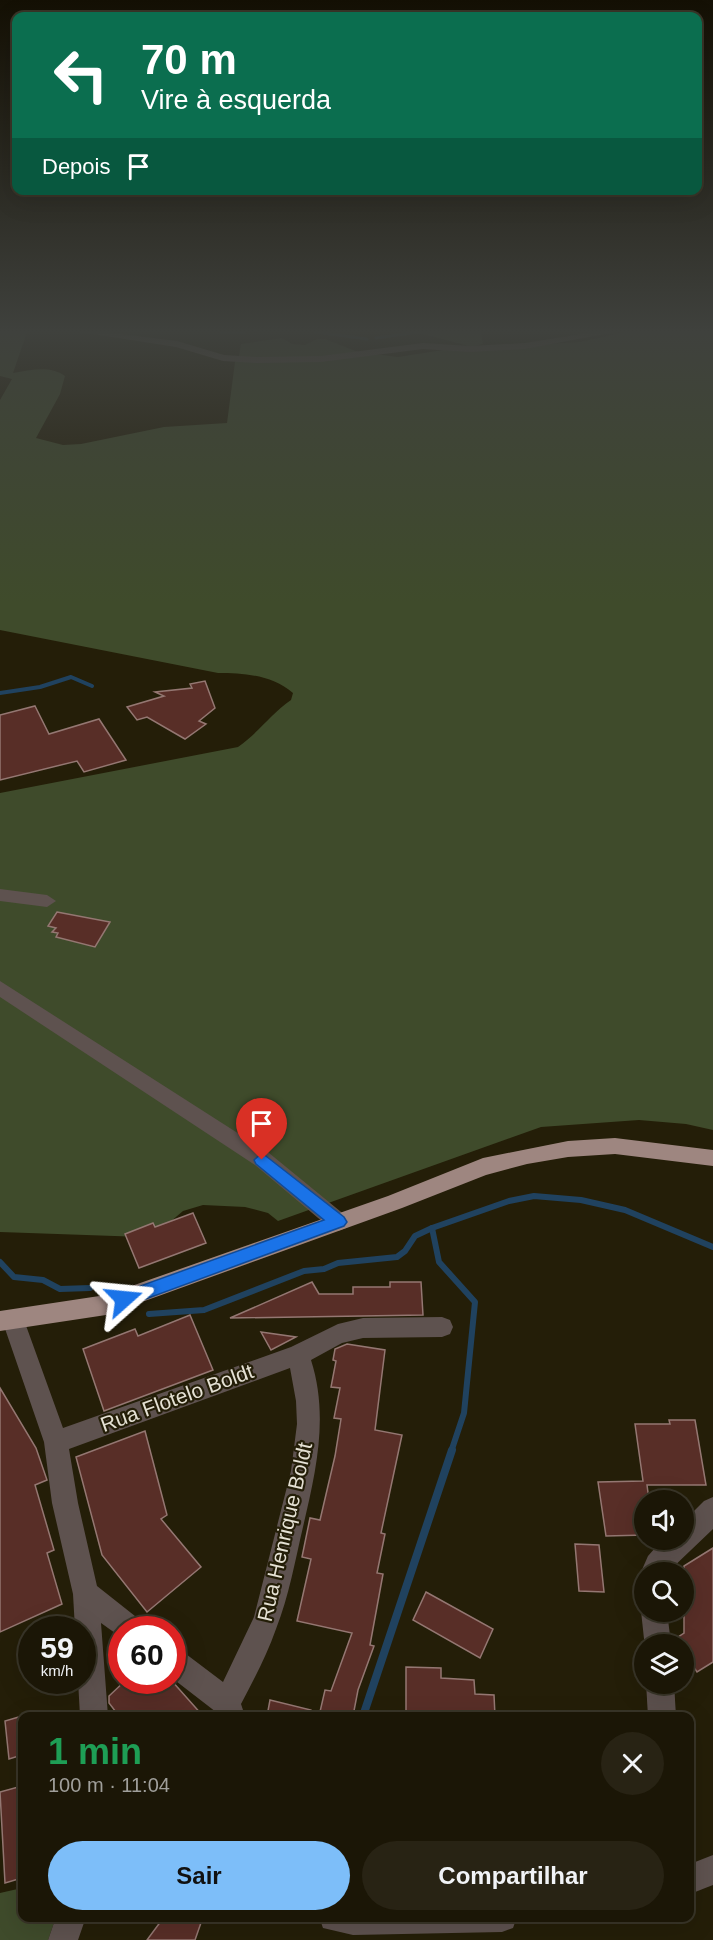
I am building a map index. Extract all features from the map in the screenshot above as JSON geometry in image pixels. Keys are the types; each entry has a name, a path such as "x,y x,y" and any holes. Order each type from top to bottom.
{"main road":[{"path":"7,1321 106,1305 178,1282 483,1167 537,1154 568,1149 615,1146 713,1158"}],"street":[{"path":"0,896 47,901"},
{"path":"0,988 262,1160 338,1222"},
{"path":"7,1321 56,1442 65,1503 86,1594 94,1712"},
{"name":"Rua Flotelo Boldt","path":"56,1442 298,1355 338,1334 363,1328 442,1327"},
{"name":"Rua Henrique Boldt","path":"229,1709 259,1640 277,1586 302,1476 309,1415 305,1371 298,1355"},
{"path":"657,1562 702,1524 713,1510"},
{"path":"86,1594 114,1616"},
{"path":"186,1673 229,1709"},
{"path":"661,1694 662,1712"},
{"path":"694,1877 713,1870"},
{"path":"63,1940 69,1922"}],"green space":[{"path":"0,423 44,423 36,438 63,445 81,444 164,427 227,423 713,423 713,1130 686,1124 639,1120 541,1127 278,1221 268,1213 245,1207 203,1205 183,1211 170,1222 143,1237 0,1232 0,793 238,747 291,700 293,693 276,682 257,676 218,673 0,630"},
{"path":"18,1889 18,1922 54,1922 48,1940 0,1940 0,1893"}],"building":[{"path":"205,681 215,708 199,721 206,724 185,739 147,717 137,720 127,707 164,696 155,692 192,688 190,684"},
{"path":"35,706 49,734 99,719 126,760 84,772 77,761 0,780 0,715"},
{"path":"57,912 110,922 95,947 56,937 58,933 52,932 56,928 48,926"},
{"path":"193,1213 206,1243 139,1268 125,1234 153,1223 155,1227"},
{"path":"312,1282 319,1294 353,1294 353,1287 390,1287 390,1282 421,1282 423,1315 230,1318"},
{"path":"190,1315 213,1370 104,1411 83,1349 135,1329 138,1336"},
{"path":"261,1332 296,1337 271,1350"},
{"path":"347,1344 385,1350 375,1430 402,1435 381,1533 385,1534 377,1573 383,1574 370,1645 374,1646 358,1690 354,1712 320,1712 325,1690 331,1691 352,1633 297,1621 311,1559 302,1557 310,1518 320,1520 341,1419 334,1418 340,1388 331,1387 336,1361 333,1360 335,1349"},
{"path":"0,1388 36,1448 47,1480 35,1485 54,1550 47,1553 62,1604 35,1616 18,1616 18,1624 0,1632"},
{"path":"669,1420 695,1420 706,1485 647,1485 648,1490 634,1490 634,1535 606,1536 598,1482 643,1481 635,1424 670,1424"},
{"path":"145,1431 167,1515 161,1519 201,1567 147,1612 102,1555 76,1457"},
{"path":"575,1544 599,1545 604,1592 579,1591"},
{"path":"713,1548 713,1662 697,1672 694,1667 694,1634 682,1634 684,1622 694,1622 694,1562 690,1562"},
{"path":"426,1592 493,1629 480,1658 413,1620"},
{"path":"406,1667 441,1668 441,1678 474,1680 475,1694 494,1695 495,1712 406,1712"},
{"path":"111,1694 183,1694 199,1712 116,1712 109,1703"},
{"path":"270,1700 311,1710 311,1712 268,1712"},
{"path":"18,1717 18,1756 9,1759 5,1721"},
{"path":"18,1787 18,1879 5,1883 0,1792"},
{"path":"160,1922 201,1922 195,1940 147,1940"}],"waterway":[{"path":"0,693 40,687 71,677 92,686"},
{"path":"432,1228 509,1201 534,1196 581,1200 625,1210 713,1247"},
{"path":"149,1314 204,1310 304,1271 324,1269 338,1263 397,1257 405,1251 415,1236 432,1228"},
{"path":"432,1228 439,1262 475,1302 464,1413 451,1452"},
{"path":"0,1262 14,1277 43,1280 60,1289 90,1288"},
{"path":"364,1712 452,1450"}],"route":[{"path":"124,1299 178,1282 256,1250 338,1222 262,1160"}]}
